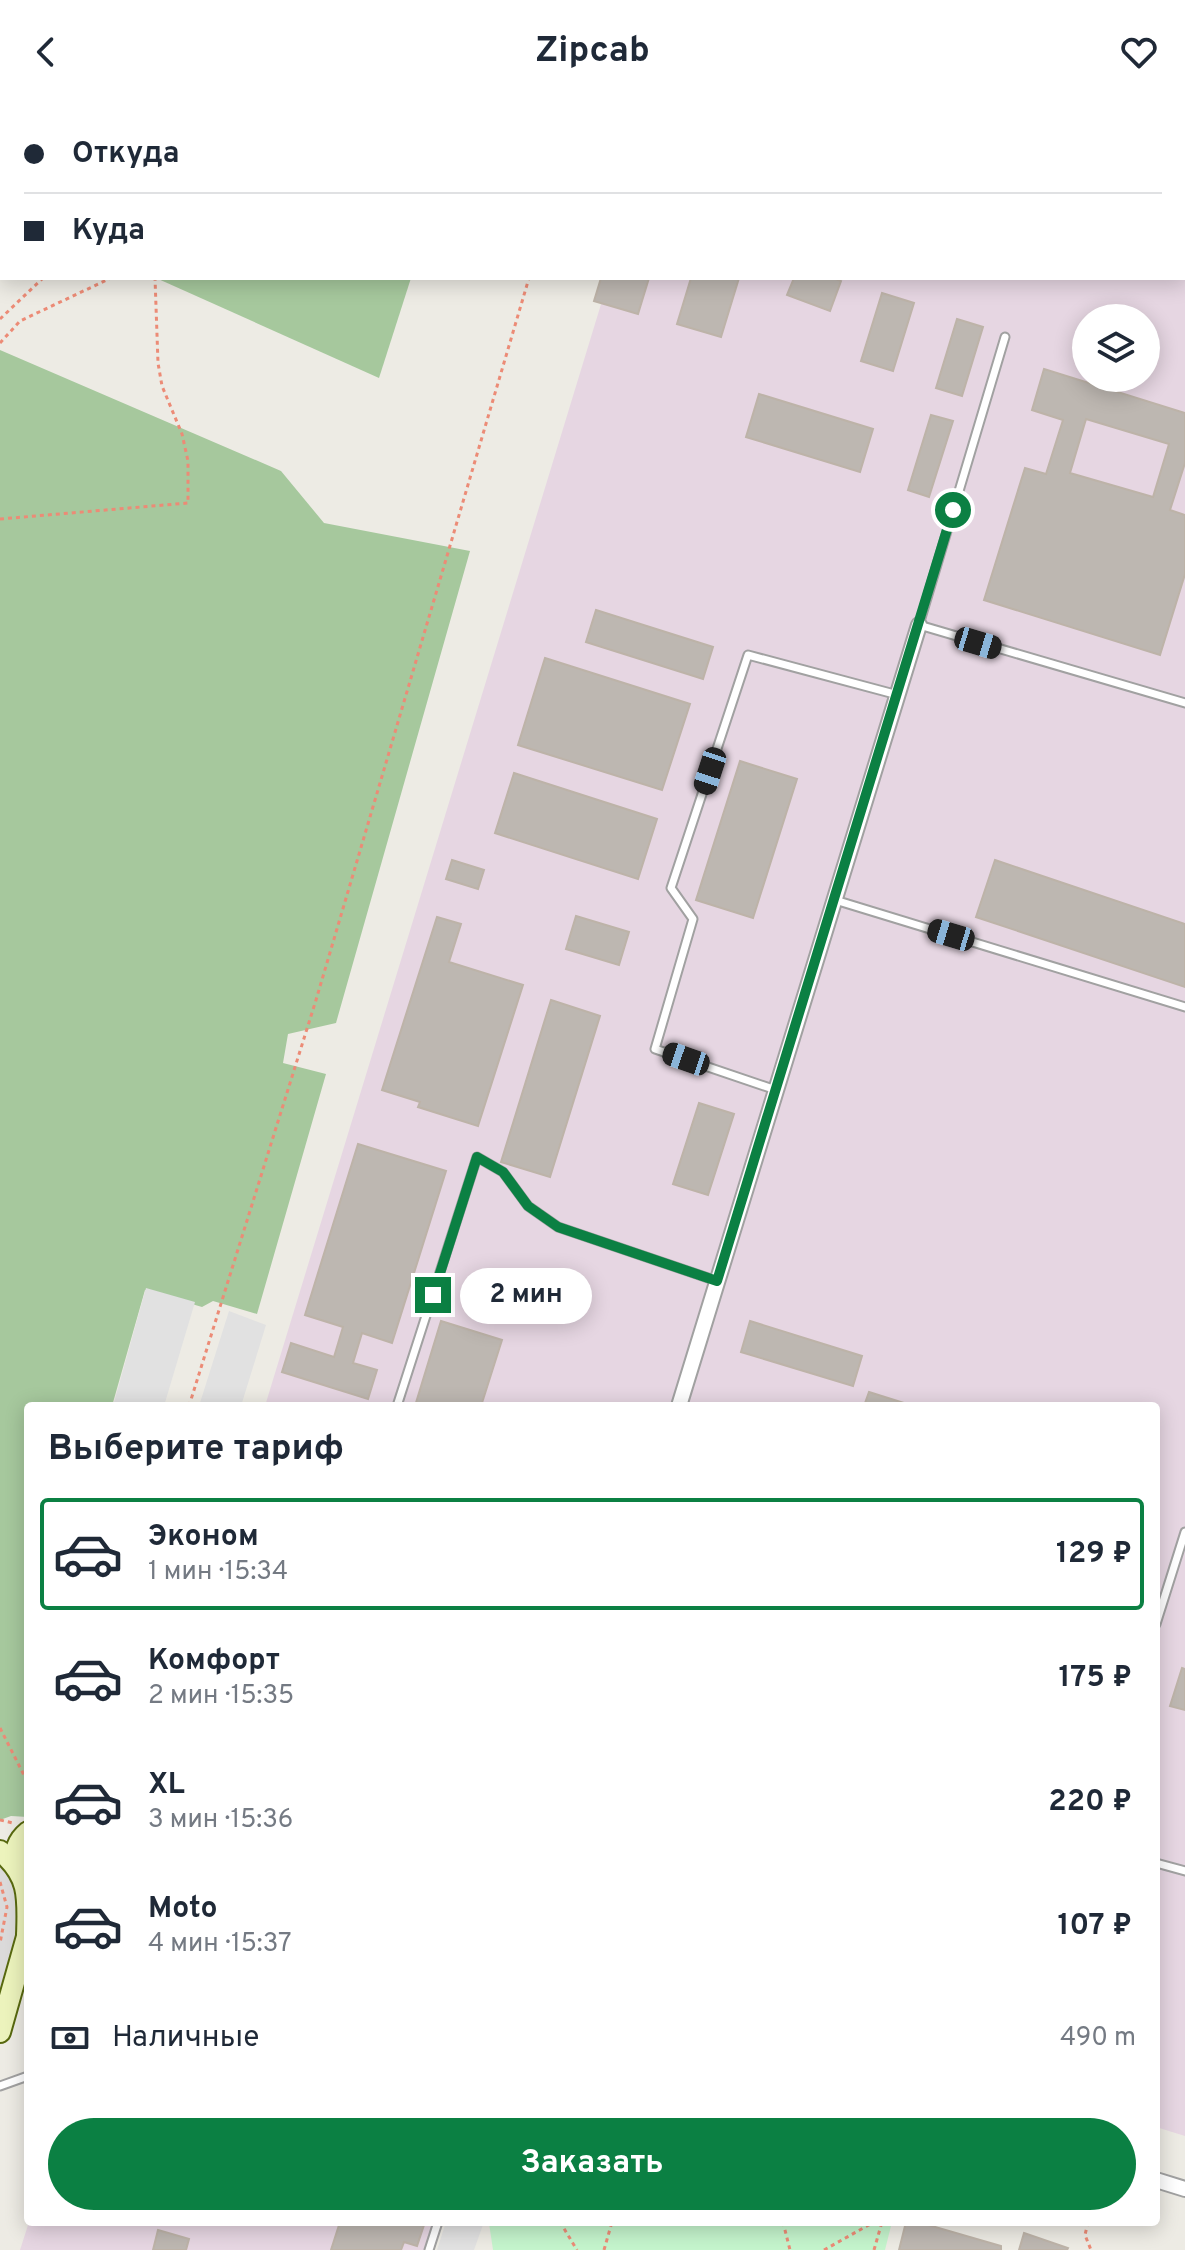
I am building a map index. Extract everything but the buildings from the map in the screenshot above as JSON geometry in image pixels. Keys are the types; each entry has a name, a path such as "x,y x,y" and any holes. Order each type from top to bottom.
{"street":[{"path":"680,1402 919,625"},
{"path":"0,1838 24,1833"},
{"path":"24,1836 16,1848 17,1868 24,1891"},
{"path":"0,2032 24,1946"},
{"path":"1160,2181 1185,2189"}],"lane":[{"path":"1005,337 919,625 1185,703"},
{"path":"776,1090 655,1049 693,919 671,888 748,655 898,695"},
{"path":"835,900 1185,1007"},
{"path":"398,1402 477,1157 503,1172 528,1206 558,1227 717,1281"},
{"path":"1160,1611 1185,1532"},
{"path":"1160,1864 1185,1871"},
{"path":"0,2086 24,2077"},
{"path":"429,2250 437,2226"}],"path":[{"path":"0,319 41,280"},
{"path":"0,343 20,321 107,280"},
{"path":"0,519 188,503 188,461 182,434 162,386 158,363 155,280"},
{"path":"190,1402 316,1000 528,280"},
{"path":"0,1728 24,1775"},
{"path":"0,1882 7,1907 0,1943"},
{"path":"562,2226 577,2250"},
{"path":"604,2250 611,2226"},
{"path":"784,2226 790,2250"},
{"path":"824,2250 867,2226"},
{"path":"874,2250 881,2226"},
{"path":"1087,2226 1085,2235 1091,2250"}],"shaded area":[{"path":"608,280 1185,280 1185,2136 1160,2128 1160,1402 266,1402"},
{"path":"146,1288 195,1302 165,1402 114,1402"},
{"path":"229,1311 266,1325 242,1402 200,1402"},
{"path":"0,1866 10,1881 17,1902 20,1936 0,2005"},
{"path":"28,2226 433,2226 425,2250 20,2250"},
{"path":"445,2226 483,2226 474,2250 437,2250"}],"green space":[{"path":"160,280 410,280 379,378"},
{"path":"0,350 281,471 324,523 470,551 336,1023 288,1034 283,1063 326,1074 257,1314 213,1301 202,1307 145,1290 113,1402 24,1402 24,1817 11,1816 0,1820"},
{"path":"489,2226 891,2226 885,2250 493,2250"}],"route":[{"path":"433,1295 477,1157 503,1172 528,1206 558,1227 717,1281 953,510"}]}
